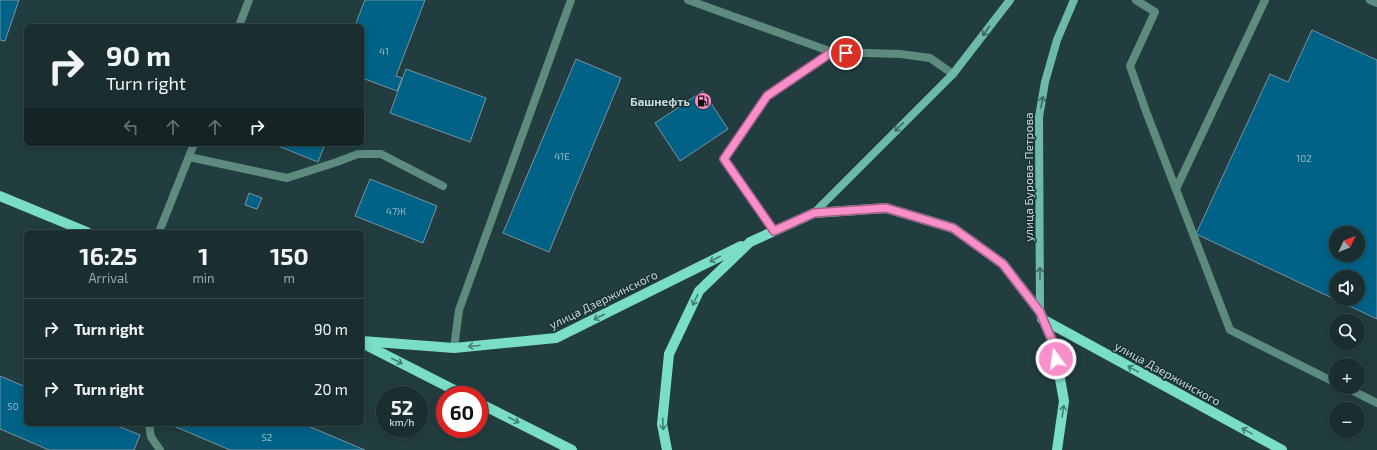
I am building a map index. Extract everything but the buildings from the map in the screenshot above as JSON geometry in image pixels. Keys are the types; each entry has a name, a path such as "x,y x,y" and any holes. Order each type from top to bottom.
{"main road":[{"path":"814,213 953,74 1010,0"},
{"name":"улица Бурова-Петрова","path":"1041,316 1038,117 1045,82 1057,40 1074,0"},
{"path":"0,196 82,230"},
{"path":"814,213 886,208 953,228 1003,264 1041,316 1054,345 1064,401 1057,450"},
{"name":"улица Дзержинского","path":"364,342 454,348 556,338 750,242 814,213"},
{"path":"667,450 662,424 669,354 699,291 750,242"},
{"name":"улица Дзержинского","path":"1041,316 1282,450"},
{"name":"улица Дзержинского","path":"364,343 447,386"},
{"path":"488,407 572,450"}],"lane":[{"path":"240,24 249,0"},
{"path":"454,348 460,310 571,0"},
{"path":"688,0 832,52 900,54 930,58 953,74"},
{"path":"1136,0 1155,12 1130,66 1230,330 1329,380"},
{"path":"1176,189 1265,0"},
{"path":"1370,0 1377,3"},
{"path":"774,231 724,159 767,96 832,52"},
{"path":"160,230 193,146"},
{"path":"189,157 287,178 358,154 381,154 443,186"},
{"path":"1359,394 1377,403"},
{"path":"149,426 151,437 160,450"}],"place":[{"name":"Башнефть","path":"703,101"}],"route":[{"path":"846,53 832,52 767,96 724,159 774,231 814,213 886,208 953,228 1003,264 1040,312 1054,345 1056,359"}]}
